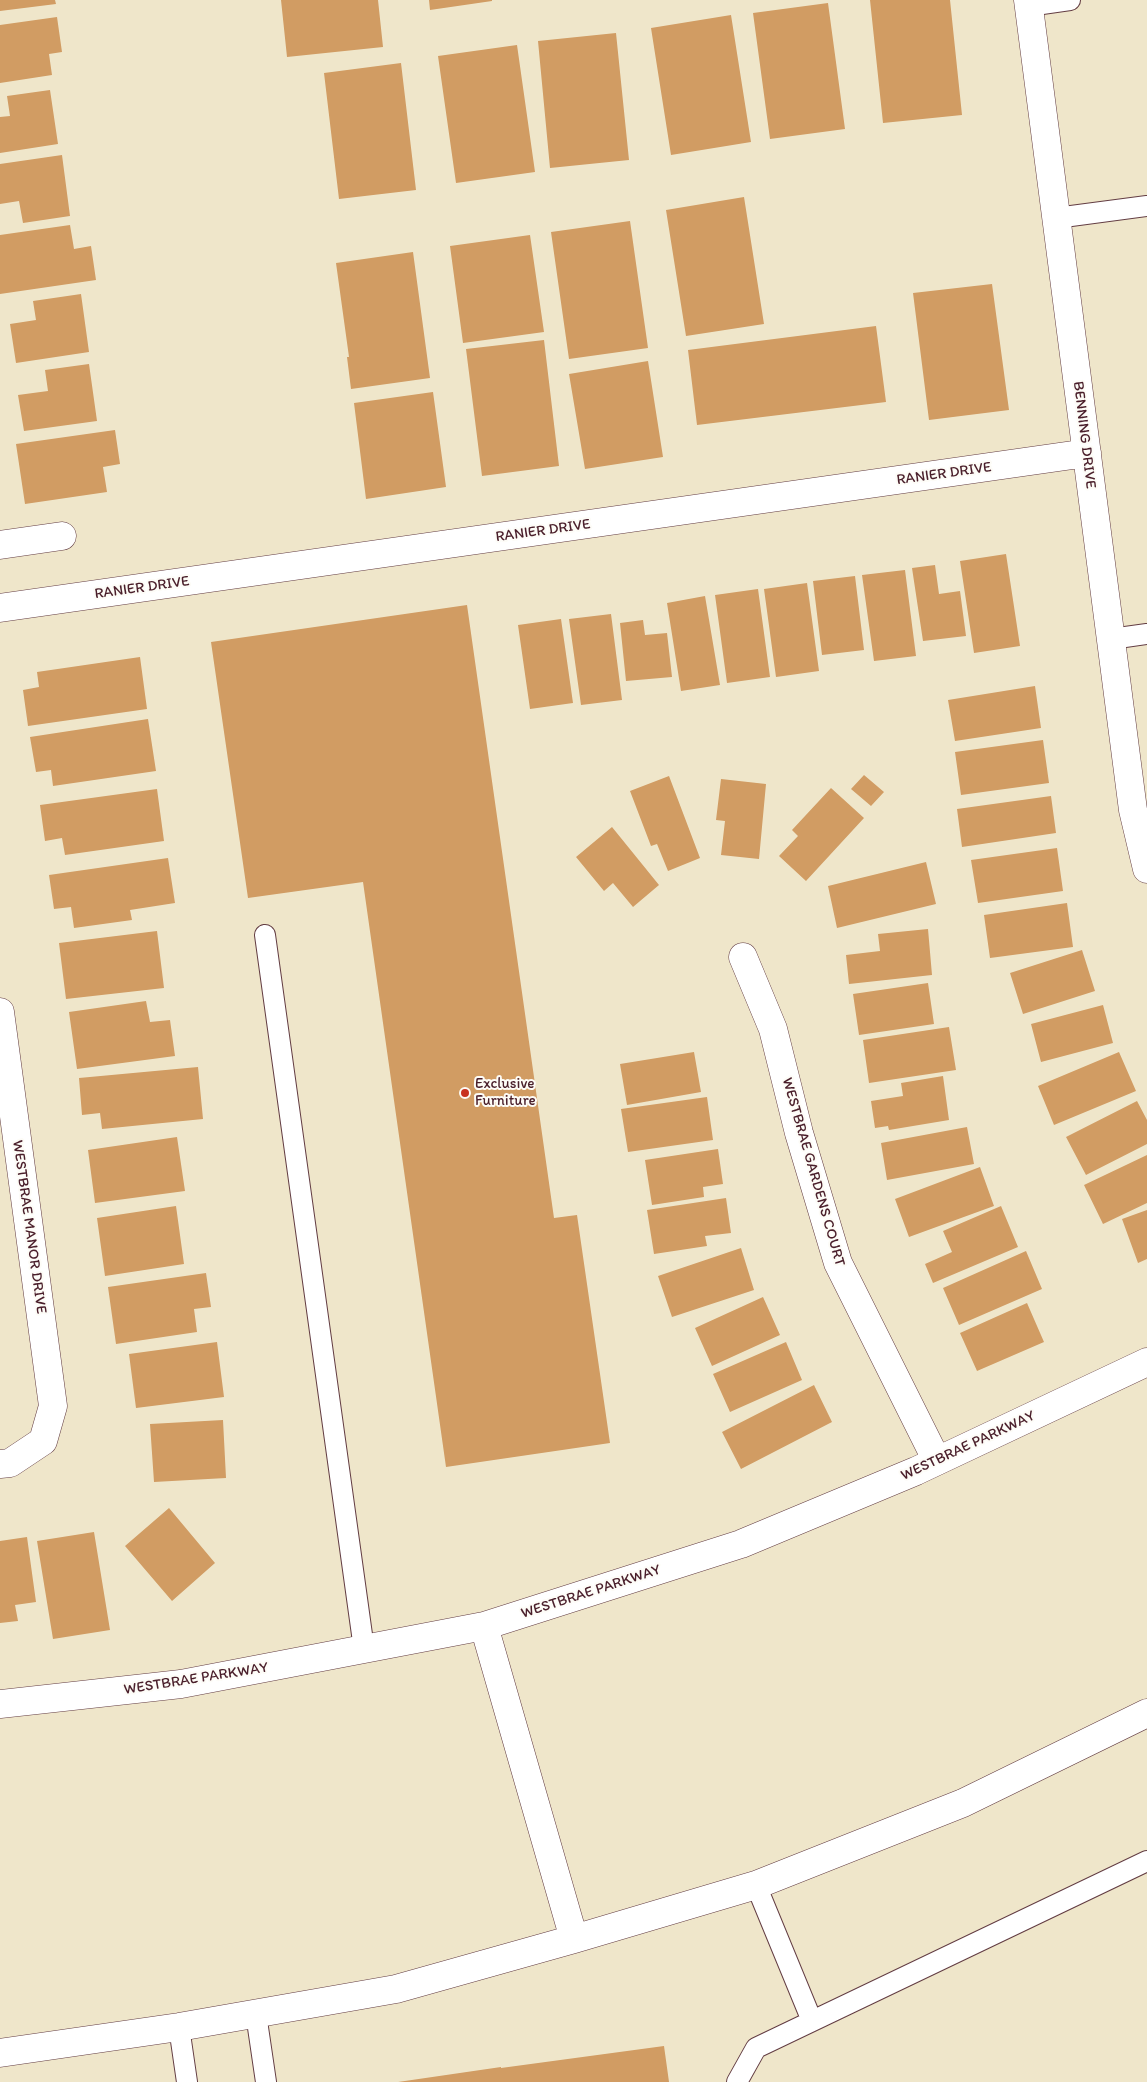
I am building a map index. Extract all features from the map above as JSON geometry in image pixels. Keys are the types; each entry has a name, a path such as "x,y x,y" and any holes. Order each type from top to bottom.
{"street":[{"name":"BENNING DRIVE","path":"1028,3 1133,810 1147,869"},
{"name":"RANIER DRIVE","path":"0,608 1087,453"},
{"path":"0,545 62,536"},
{"name":"WESTBRAE GARDENS COURT","path":"744,957 773,1029 799,1133 838,1263 937,1461"},
{"name":"WESTBRAE MANOR DRIVE","path":"0,1464 10,1463 43,1441 52,1406 1,1022"},
{"name":"WESTBRAE PARKWAY","path":"0,1704 180,1684 484,1626 742,1544 937,1461 1147,1362"},
{"path":"484,1626 574,1939"},
{"path":"0,2053 179,2027 396,1989 574,1939 756,1885 963,1803 1147,1713"}],"lane":[{"path":"1028,3 1070,0"},
{"path":"1056,218 1147,206"},
{"path":"1111,639 1147,634"},
{"path":"265,935 364,1649"},
{"path":"737,2082 756,2048 1147,1861"},
{"path":"756,1885 812,2021"},
{"path":"256,2014 266,2082"},
{"path":"179,2027 187,2082"}],"building":[{"path":"0,0 55,0 56,4 0,11"},
{"path":"281,0 378,0 383,47 287,57"},
{"path":"429,0 492,0 492,1 430,10"},
{"path":"870,0 950,0 962,115 883,123"},
{"path":"828,3 845,129 770,139 753,13"},
{"path":"731,15 751,142 671,155 651,28"},
{"path":"57,17 62,52 49,54 52,75 0,83 0,25"},
{"path":"616,33 629,160 550,168 538,41"},
{"path":"517,45 535,172 456,183 438,56"},
{"path":"401,63 416,190 339,199 324,73"},
{"path":"50,90 58,144 0,153 0,117 10,116 7,96"},
{"path":"62,155 70,216 23,223 19,201 0,204 0,164"},
{"path":"744,197 764,324 686,336 666,210"},
{"path":"630,221 648,348 569,359 551,232"},
{"path":"70,225 74,249 91,246 96,280 0,294 0,235"},
{"path":"530,235 544,332 463,343 450,246"},
{"path":"413,252 430,378 351,389 347,357 349,357 336,263"},
{"path":"992,284 1009,410 929,420 913,293"},
{"path":"81,294 89,352 16,363 10,324 36,320 33,301"},
{"path":"876,326 886,402 697,425 688,350"},
{"path":"544,340 559,466 482,476 466,349"},
{"path":"648,361 663,457 585,469 569,374"},
{"path":"89,364 97,421 24,431 18,395 48,391 45,370"},
{"path":"433,392 446,487 366,499 354,403"},
{"path":"115,430 120,464 103,467 107,492 25,504 16,444"},
{"path":"1006,554 1020,646 974,653 960,561"},
{"path":"935,565 939,594 960,591 966,636 923,641 912,568"},
{"path":"905,570 916,656 874,661 862,575"},
{"path":"855,576 864,650 822,655 813,581"},
{"path":"807,583 819,671 776,677 764,589"},
{"path":"758,589 770,677 727,683 715,595"},
{"path":"705,596 720,685 681,691 667,603"},
{"path":"467,605 554,1218 577,1215 610,1443 446,1467 363,882 248,898 211,642"},
{"path":"611,614 622,700 581,705 569,619"},
{"path":"561,619 573,703 530,709 518,625"},
{"path":"643,620 645,635 667,633 672,677 626,681 620,623"},
{"path":"140,657 147,709 28,726 23,690 39,687 37,672"},
{"path":"1035,686 1041,728 955,741 948,700"},
{"path":"148,719 156,771 53,786 51,770 36,772 30,737"},
{"path":"1043,740 1049,783 961,795 955,752"},
{"path":"864,775 884,792 871,806 851,789"},
{"path":"669,776 700,858 668,871 657,844 651,846 630,791"},
{"path":"721,779 766,784 759,859 721,855 725,821 716,820"},
{"path":"831,788 864,818 806,881 779,856 798,836 792,830"},
{"path":"157,789 164,841 65,855 62,838 45,841 40,805"},
{"path":"1051,796 1056,833 962,847 957,809"},
{"path":"612,827 659,885 633,907 613,883 604,891 576,857"},
{"path":"1057,848 1063,891 978,903 971,860"},
{"path":"168,858 175,903 130,910 132,920 74,928 71,907 54,909 49,875"},
{"path":"926,862 936,904 837,928 828,886"},
{"path":"1067,903 1073,947 990,958 984,915"},
{"path":"928,929 932,975 849,984 846,955 880,951 878,934"},
{"path":"157,931 164,988 66,999 59,943"},
{"path":"1082,950 1095,991 1023,1014 1010,973"},
{"path":"928,983 934,1024 859,1035 853,994"},
{"path":"146,1001 150,1022 170,1020 175,1056 77,1069 69,1012"},
{"path":"1103,1005 1113,1043 1041,1062 1031,1024"},
{"path":"949,1027 956,1070 869,1083 863,1040"},
{"path":"694,1052 701,1092 627,1105 620,1064"},
{"path":"1119,1052 1136,1091 1054,1125 1038,1086"},
{"path":"198,1067 203,1119 102,1129 100,1113 82,1115 79,1078"},
{"path":"943,1076 949,1120 889,1130 888,1126 875,1128 871,1101 903,1096 901,1083"},
{"path":"707,1097 713,1140 628,1152 621,1109"},
{"path":"1137,1101 1147,1120 1147,1144 1086,1175 1066,1137"},
{"path":"967,1127 974,1164 887,1180 881,1143"},
{"path":"177,1137 185,1191 95,1203 88,1150"},
{"path":"718,1149 723,1184 703,1187 704,1197 652,1205 645,1160"},
{"path":"1147,1155 1147,1203 1103,1224 1084,1185"},
{"path":"980,1167 994,1206 909,1237 895,1199"},
{"path":"726,1198 731,1233 705,1236 707,1246 654,1254 647,1210"},
{"path":"176,1206 184,1264 105,1276 97,1218"},
{"path":"1001,1206 1018,1247 933,1283 925,1264 952,1252 943,1231"},
{"path":"1147,1210 1147,1259 1138,1263 1122,1219"},
{"path":"741,1248 754,1290 672,1317 658,1276"},
{"path":"1026,1251 1042,1289 959,1325 943,1288"},
{"path":"206,1273 211,1307 194,1309 197,1332 116,1344 108,1287"},
{"path":"763,1297 780,1335 712,1366 695,1328"},
{"path":"1027,1303 1044,1342 977,1371 960,1333"},
{"path":"217,1342 224,1397 136,1408 129,1354"},
{"path":"786,1342 802,1380 730,1412 713,1374"},
{"path":"814,1385 832,1422 741,1469 722,1432"},
{"path":"223,1420 226,1478 154,1482 150,1424"},
{"path":"169,1508 215,1563 172,1601 125,1546"},
{"path":"94,1532 110,1630 53,1639 37,1541"},
{"path":"27,1537 36,1602 15,1605 18,1621 0,1623 0,1541"},
{"path":"664,2046 669,2082 398,2082 501,2067"}],"place":[{"name":"Exclusive Furniture","path":"465,1093"}]}
